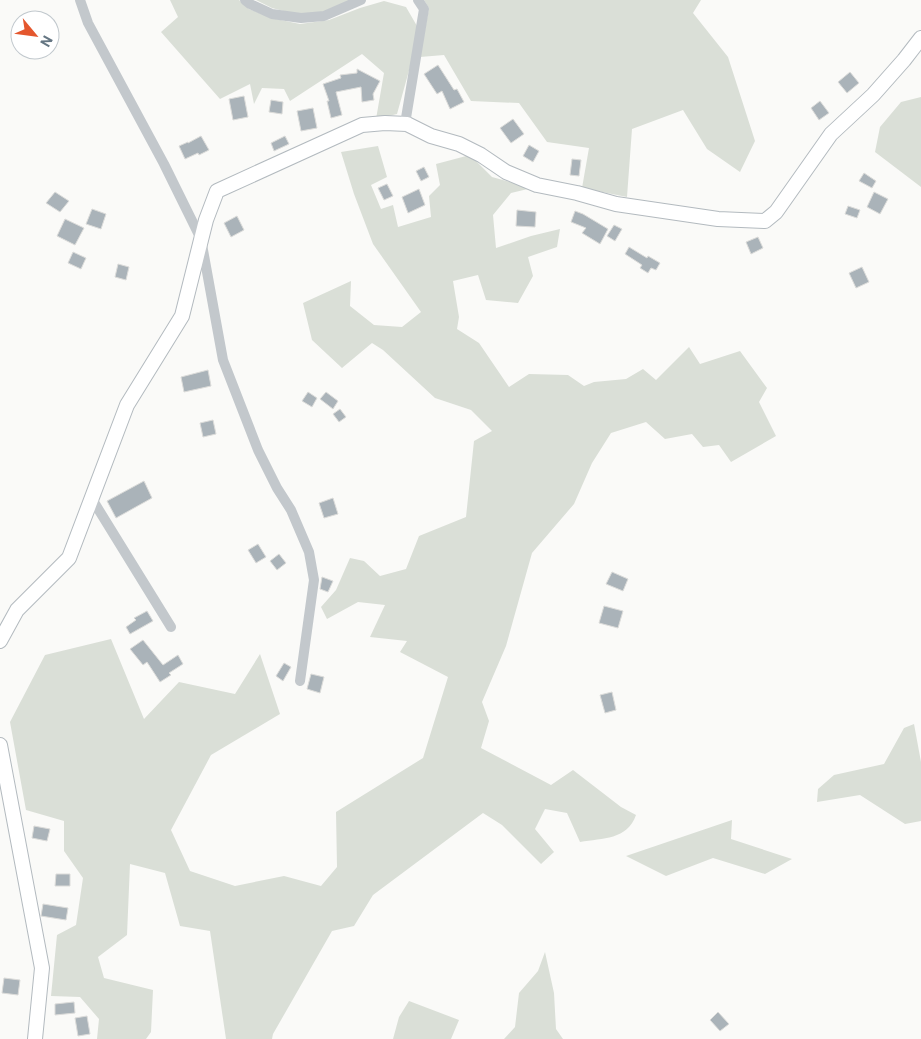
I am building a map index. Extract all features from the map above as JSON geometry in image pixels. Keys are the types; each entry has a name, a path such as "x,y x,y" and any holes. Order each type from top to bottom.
{"street":[{"path":"80,0 88,23 164,164 201,239 224,360 258,450 277,488 291,510 309,552 314,580 300,681"},
{"path":"245,0 272,14 301,18 324,16 361,0"},
{"path":"405,124 424,9 418,0"},
{"path":"0,641 17,610 69,558 127,405 182,316 206,220 217,191 362,124 407,124 431,136 459,144 481,155 506,172 537,185 577,193 616,204 718,219 765,222 776,212 831,134 873,95 921,38"},
{"path":"92,499 171,627"},
{"path":"0,745 42,968 35,1039"}],"shaded area":[{"path":"170,0 239,0 249,9 271,18 300,24 329,20 384,1 406,7 417,26 413,56 397,114 376,119 384,73 362,54 290,101 284,89 262,88 254,104 250,84 220,99 161,32 178,17"},
{"path":"256,0 350,0 323,13 295,14 272,8"},
{"path":"424,0 701,0 693,13 728,57 755,141 740,172 707,149 683,110 632,129 627,197 582,188 589,148 547,142 519,103 471,101 444,55 420,57 429,8"},
{"path":"921,97 921,187 875,152 880,127 901,102"},
{"path":"378,146 387,177 371,185 381,209 393,205 398,227 431,217 429,196 440,185 436,164 470,155 492,177 532,188 511,193 493,215 496,248 531,236 560,229 557,247 528,257 533,276 518,303 486,300 478,275 453,281 459,317 457,329 479,343 509,387 529,374 568,375 584,386 594,382 626,379 643,369 656,380 689,347 700,364 740,351 767,388 759,402 776,436 731,462 719,445 703,447 692,434 665,439 646,422 611,433 592,463 574,504 532,553 506,646 482,702 489,721 481,748 551,785 573,770 621,807 636,815 627,829 613,836 580,842 567,813 545,809 535,829 554,852 541,864 502,825 483,813 373,895 354,926 332,931 273,1034 272,1039 226,1039 210,931 180,926 165,873 130,864 127,935 98,957 104,978 153,990 151,1032 146,1039 97,1039 99,1019 80,997 51,996 57,935 76,925 83,878 64,851 64,821 26,810 10,722 45,655 111,639 144,719 179,682 235,694 260,654 280,714 211,755 171,830 190,871 235,886 284,876 321,886 337,867 336,812 423,758 448,677 400,652 407,641 370,637 385,605 358,602 327,619 321,607 336,590 350,558 364,561 380,576 406,569 419,536 466,517 474,441 492,431 471,410 435,398 383,350 372,343 342,368 312,340 303,303 351,281 350,306 374,325 402,327 421,312 373,244 354,194 341,152"},
{"path":"914,724 921,762 921,821 905,824 860,795 817,802 818,789 834,775 884,764 904,728"},
{"path":"732,820 731,839 792,859 765,874 713,858 666,876 626,856"},
{"path":"545,952 554,993 556,1029 563,1039 504,1039 515,1027 519,993 538,971"},
{"path":"409,1001 459,1020 451,1039 393,1039 399,1017"}],"building":[{"path":"438,65 454,90 457,89 464,102 450,109 442,91 437,94 424,74"},
{"path":"357,69 380,81 373,94 374,100 362,102 361,87 336,92 342,115 331,118 327,101 329,101 323,84 341,78 340,75 357,73"},
{"path":"850,72 859,83 847,93 838,82"},
{"path":"244,96 248,117 233,120 229,99"},
{"path":"271,100 283,102 282,114 269,112"},
{"path":"820,101 829,113 819,120 811,108"},
{"path":"313,108 317,128 301,131 297,111"},
{"path":"513,119 524,134 511,143 500,128"},
{"path":"201,136 209,150 185,159 179,146"},
{"path":"285,136 289,144 274,151 271,143"},
{"path":"529,145 539,151 533,162 523,156"},
{"path":"572,159 581,160 579,176 570,175"},
{"path":"424,167 429,177 421,181 416,171"},
{"path":"864,173 876,181 872,188 859,181"},
{"path":"387,184 393,196 384,200 378,188"},
{"path":"419,189 425,205 408,213 402,197"},
{"path":"55,192 69,201 60,212 46,203"},
{"path":"874,192 888,199 880,214 867,207"},
{"path":"848,206 860,210 857,218 845,214"},
{"path":"92,209 106,214 101,229 86,224"},
{"path":"517,210 536,212 535,227 516,226"},
{"path":"575,211 608,229 600,244 582,233 586,228 571,222"},
{"path":"237,216 244,230 231,237 224,223"},
{"path":"65,219 84,228 75,245 57,236"},
{"path":"614,225 622,229 615,241 607,236"},
{"path":"758,237 763,248 751,254 746,242"},
{"path":"629,247 647,258 648,256 660,263 656,270 651,268 648,273 640,268 642,265 625,254"},
{"path":"73,252 86,258 81,269 68,263"},
{"path":"118,264 129,267 126,280 115,277"},
{"path":"862,267 869,282 856,288 849,273"},
{"path":"208,370 211,386 184,392 181,377"},
{"path":"308,392 317,398 312,407 302,401"},
{"path":"326,392 338,401 333,409 320,399"},
{"path":"340,409 346,417 339,422 333,414"},
{"path":"213,420 216,434 203,437 200,423"},
{"path":"144,481 152,498 116,518 107,501"},
{"path":"333,498 338,514 324,518 319,503"},
{"path":"258,544 266,557 256,563 248,550"},
{"path":"279,554 286,563 277,570 270,561"},
{"path":"612,572 628,579 623,591 606,584"},
{"path":"322,577 333,581 328,592 320,589"},
{"path":"604,606 623,611 618,628 599,623"},
{"path":"147,611 153,621 130,634 126,627 136,620 134,618"},
{"path":"143,640 163,665 178,655 183,664 169,673 171,675 160,682 147,662 143,665 130,649"},
{"path":"284,663 291,667 283,681 276,676"},
{"path":"311,674 324,677 320,693 307,689"},
{"path":"612,692 616,710 605,713 600,695"},
{"path":"34,826 50,829 47,841 32,838"},
{"path":"56,874 70,874 70,886 55,886"},
{"path":"43,904 68,908 66,920 41,916"},
{"path":"4,978 20,980 18,995 2,993"},
{"path":"74,1002 75,1013 55,1015 55,1004"},
{"path":"718,1012 729,1024 720,1031 710,1020"},
{"path":"87,1016 90,1034 78,1036 75,1018"}]}
